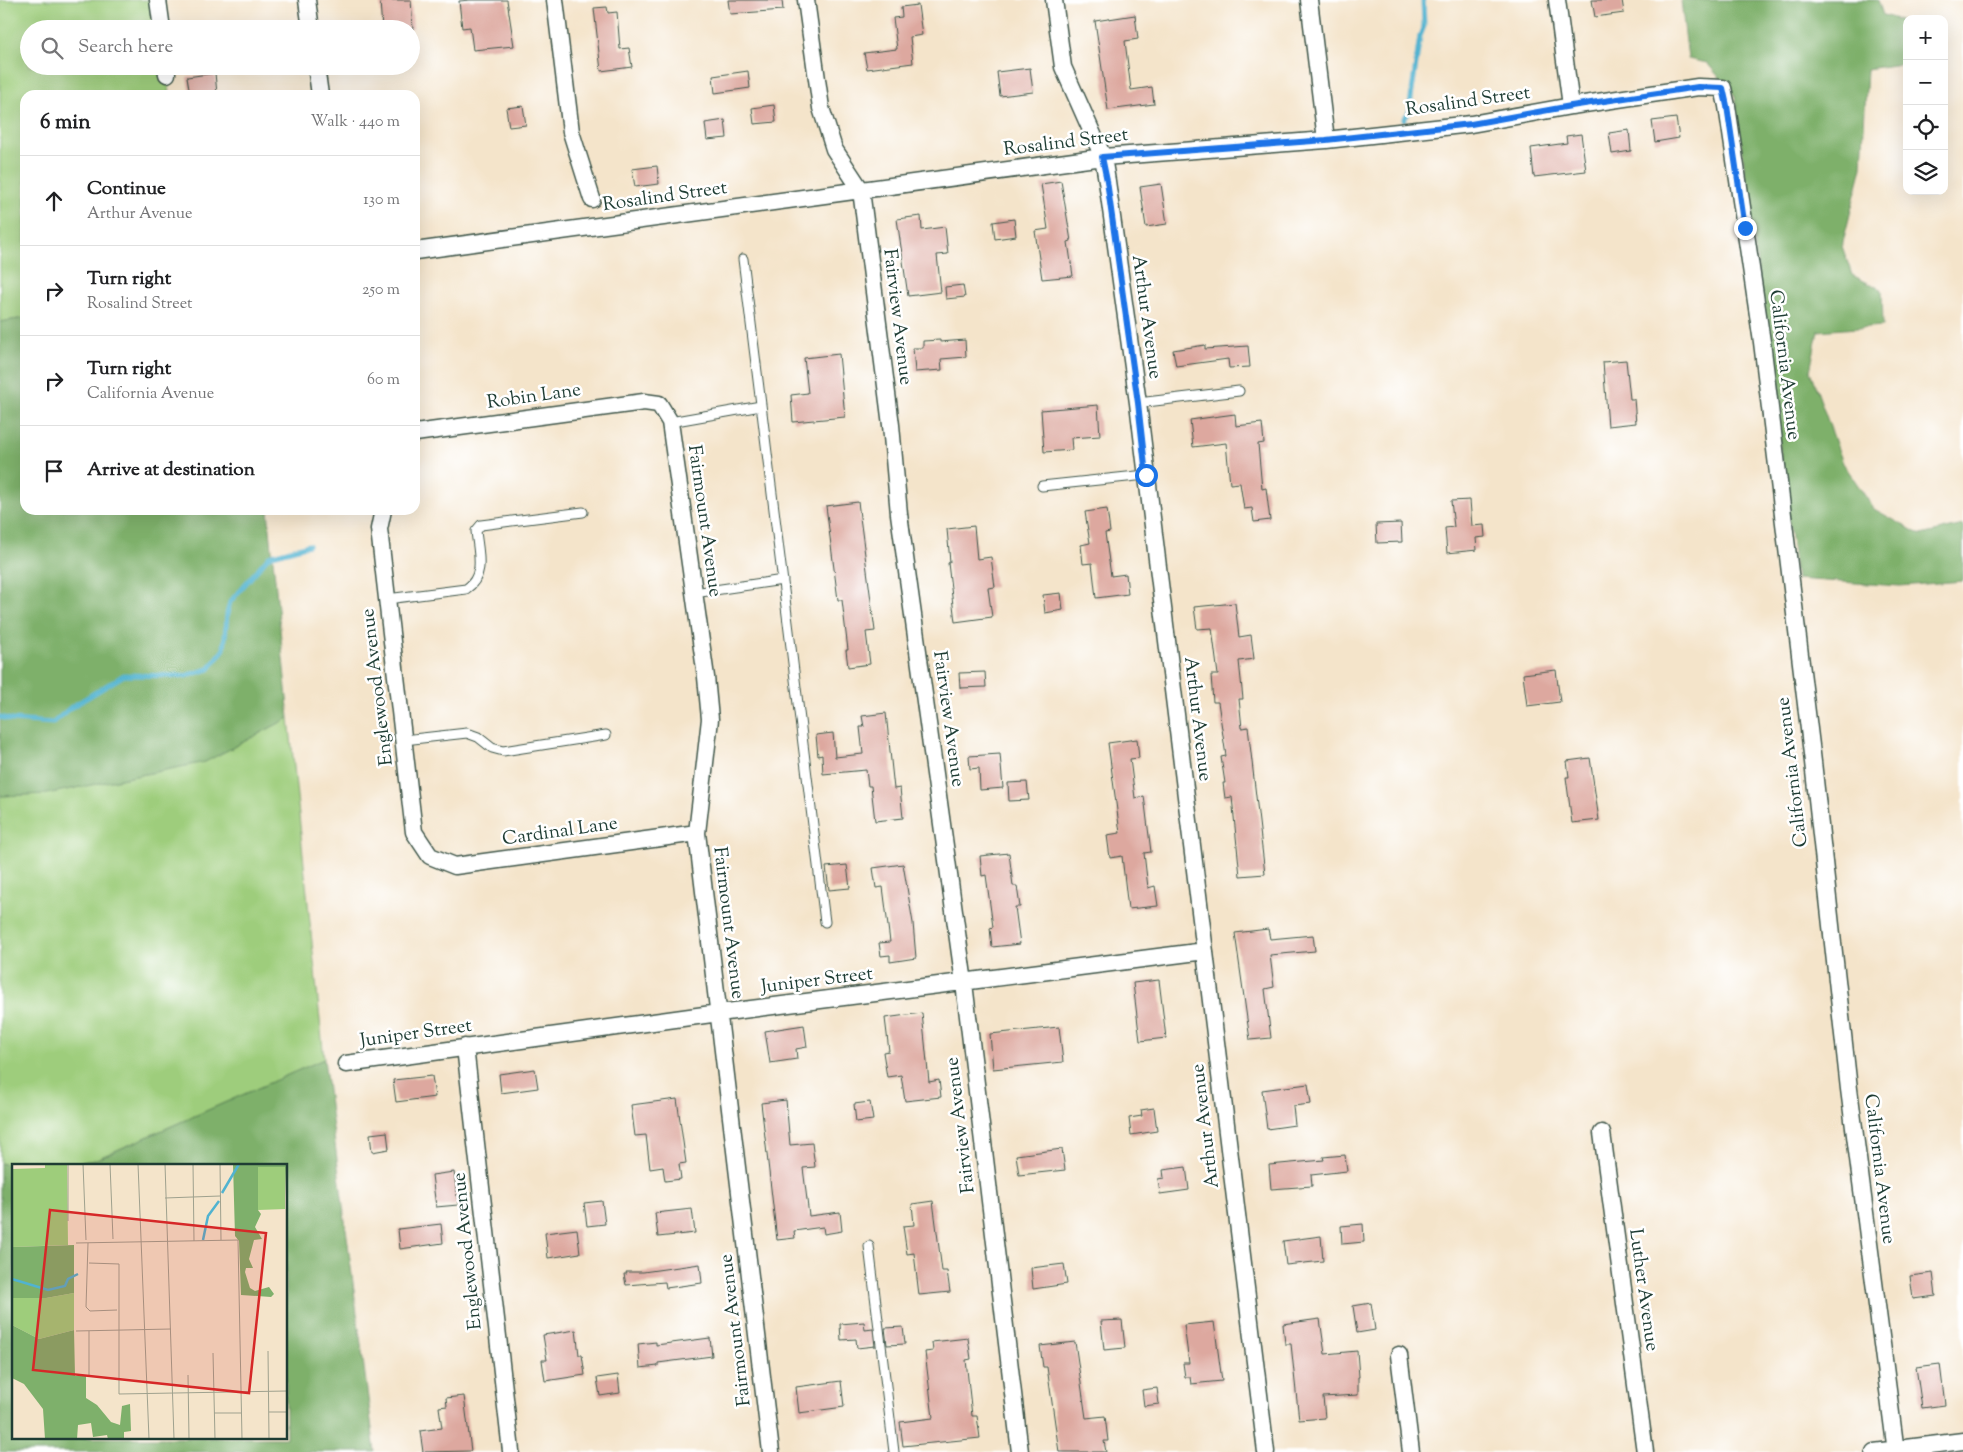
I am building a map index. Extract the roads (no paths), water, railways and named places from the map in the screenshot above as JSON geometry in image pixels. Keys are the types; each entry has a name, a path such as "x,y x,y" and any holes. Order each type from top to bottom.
{"street":[{"path":"158,0 161,20"},
{"path":"307,0 310,20"},
{"path":"556,0 571,132 592,199"},
{"name":"Fairview Avenue","path":"806,0 821,108 834,149 860,190 891,425 899,514 964,982 1020,1452"},
{"name":"Arthur Avenue","path":"1054,0 1063,67 1102,157 1107,181 1138,403 1266,1452"},
{"path":"1309,0 1326,140"},
{"path":"1557,0 1571,106"},
{"path":"317,75 319,90"},
{"name":"Rosalind Street","path":"420,250 1102,157 1326,140 1471,124 1571,106 1698,87 1723,88"},
{"name":"California Avenue","path":"1723,88 1762,342 1813,756 1849,1088 1896,1451"},
{"name":"Robin Lane","path":"420,432 644,402 659,404"},
{"name":"Fairmount Avenue","path":"659,404 670,422 710,719 696,833 771,1452"},
{"name":"Englewood Avenue","path":"382,515 379,529 414,832 430,856"},
{"name":"Cardinal Lane","path":"430,856 455,866 696,833"},
{"name":"Juniper Street","path":"346,1064 719,1013 1205,951"},
{"name":"Englewood Avenue","path":"465,1047 511,1451"},
{"name":"Luther Avenue","path":"1602,1133 1645,1452"},
{"path":"1399,1355 1411,1452"},
{"path":"1874,1452 1896,1451 1963,1441"}],"lane":[{"path":"743,259 825,922"},
{"path":"1138,403 1239,391"},
{"path":"670,422 761,406"},
{"path":"1042,486 1146,475"},
{"path":"387,599 466,589 475,583 479,573 476,531 481,525 583,512"},
{"path":"694,593 783,580"},
{"path":"404,740 467,733 478,737 492,748 503,750 606,735"},
{"path":"869,1246 894,1452"}],"waterway":[{"path":"1404,119 1409,112 1420,36 1424,26 1423,0"},
{"path":"0,717 12,720 53,723 70,708 124,675 185,676 209,669 224,649 230,602 269,556 309,545"}]}
